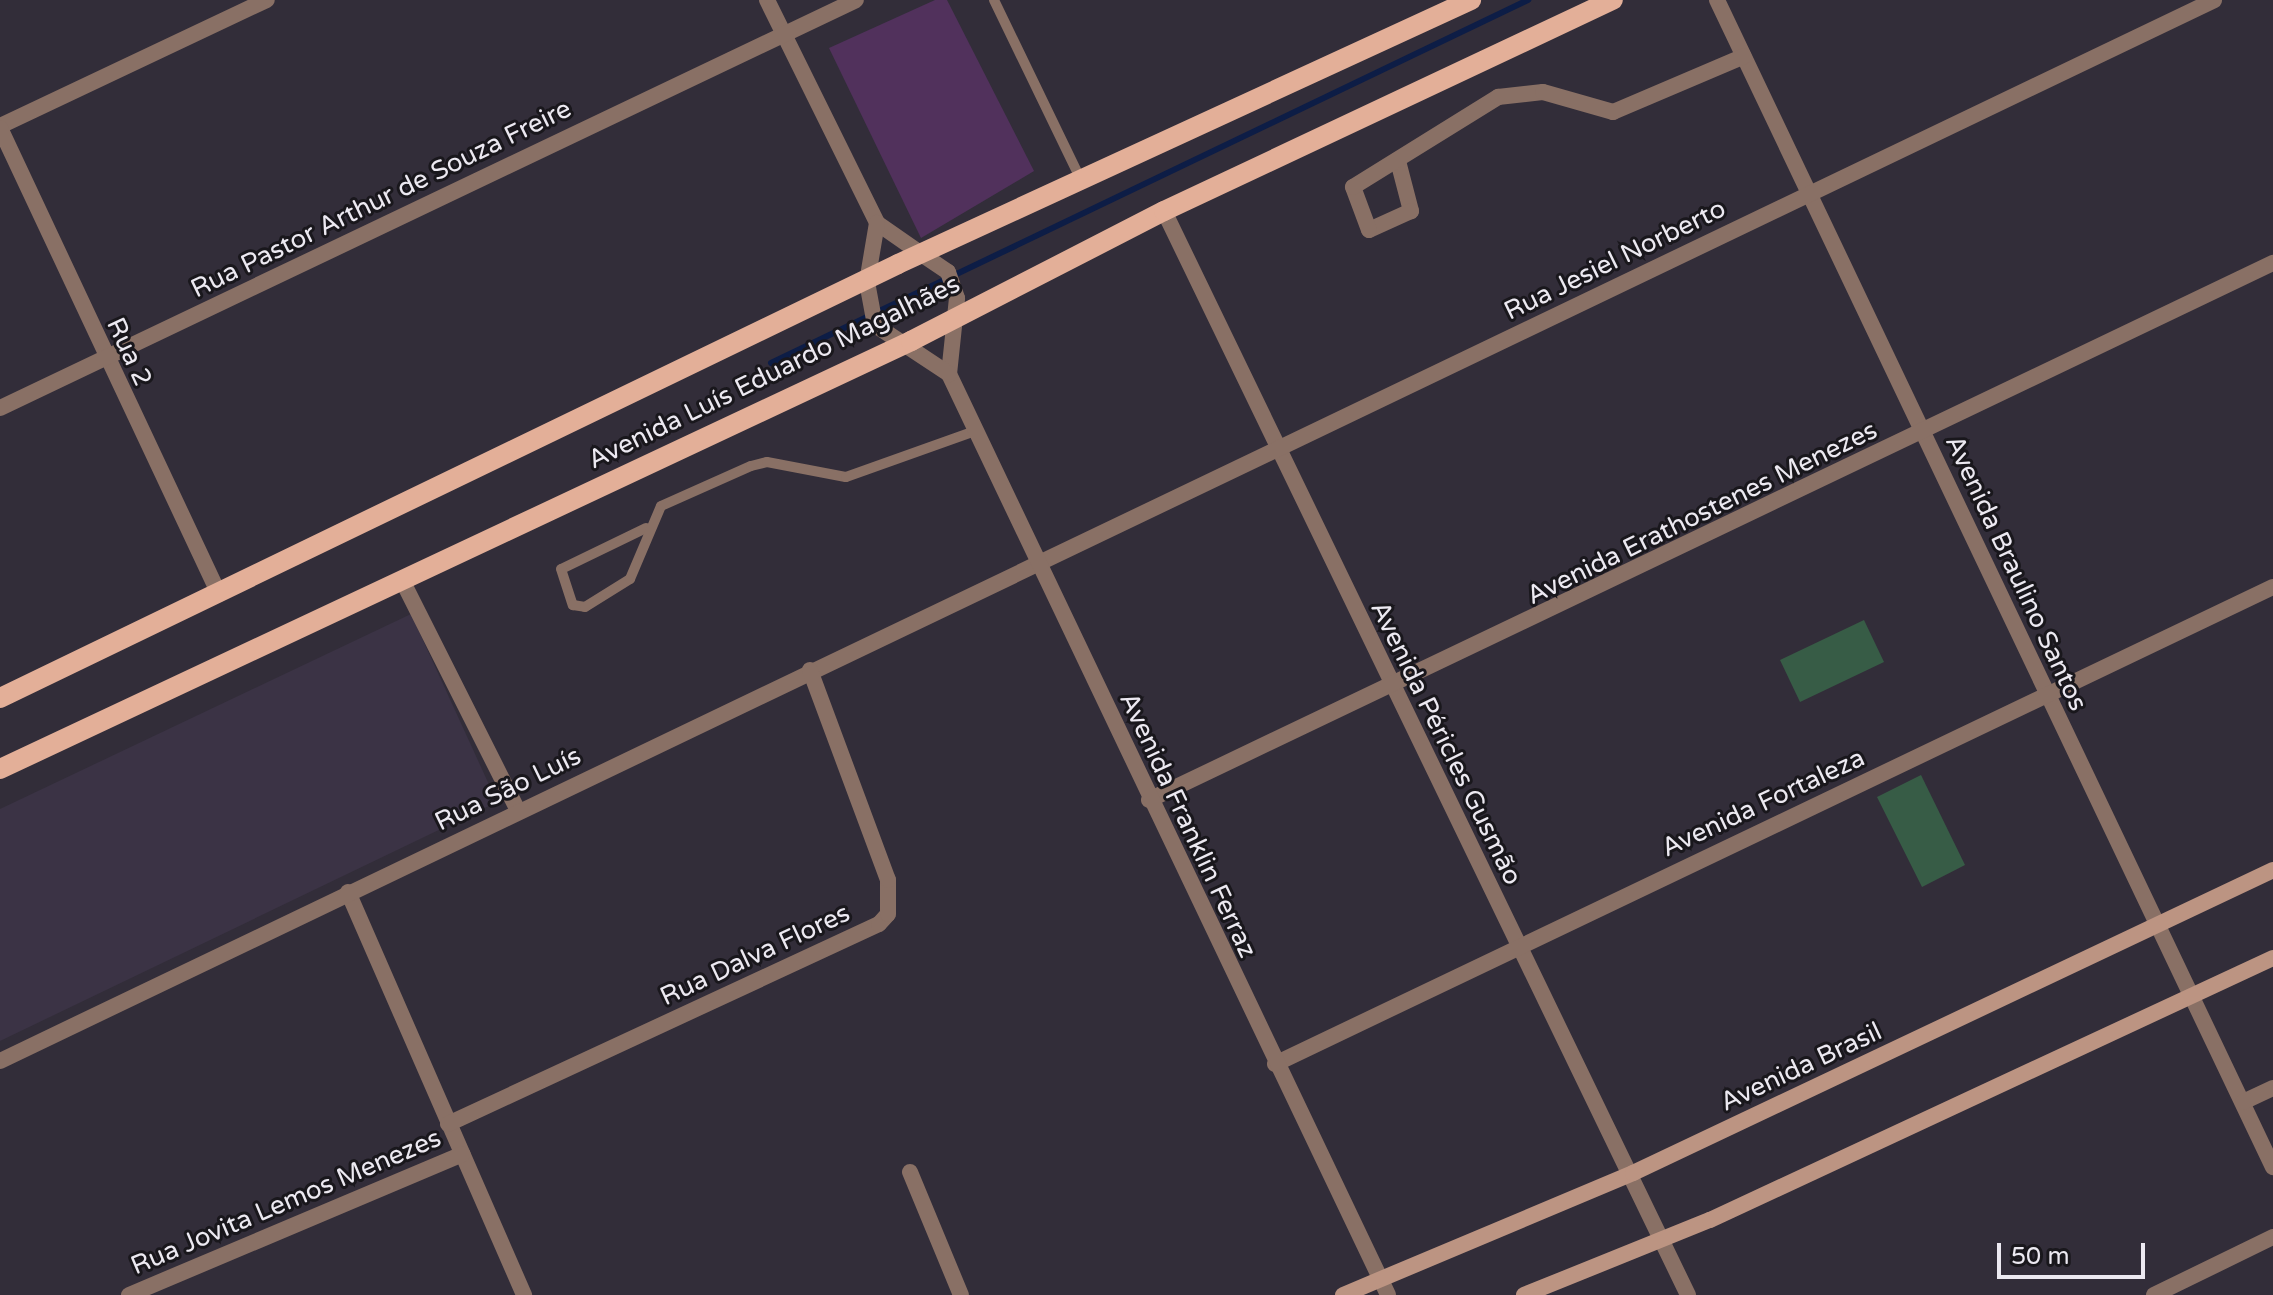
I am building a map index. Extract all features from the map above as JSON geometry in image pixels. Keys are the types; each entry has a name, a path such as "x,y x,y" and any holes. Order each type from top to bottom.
{"main road":[{"name":"Avenida Luís Eduardo Magalhães","path":"0,698 931,259 1449,5 1471,0"},
{"name":"Avenida Luís Eduardo Magalhães","path":"0,769 402,580 956,308 1613,0"},
{"name":"Avenida Brasil","path":"1343,1295 1633,1173 2273,870"},
{"path":"1524,1295 1664,1240 2273,958"}],"street":[{"path":"767,0 877,223 931,259 956,308 949,374 893,341 871,319 866,288 877,223"},
{"name":"Rua Pastor Arthur de Souza Freire","path":"0,408 856,0"},
{"name":"Avenida Braulino Santos","path":"1717,0 2045,693 2195,996 2273,1167"},
{"name":"Rua Jesiel Norberto","path":"1038,564 2214,0"},
{"path":"0,127 263,1"},
{"path":"1398,161 1411,211 1369,230 1353,187 1498,97 1543,92 1613,112 1744,56"},
{"name":"Rua 2","path":"0,127 104,358 219,594"},
{"name":"Avenida Péricles Gusmão","path":"1164,211 1274,451 1633,1173 1688,1295"},
{"name":"Avenida Erathostenes Menezes","path":"1149,800 1393,689 2273,263"},
{"name":"Avenida Franklin Ferraz","path":"949,374 1149,800 1388,1295"},
{"name":"Rua São Luís","path":"0,1061 810,670 1038,564"},
{"path":"402,580 518,811"},
{"name":"Avenida Fortaleza","path":"1275,1064 2045,693 2273,587"},
{"name":"Rua Dalva Flores","path":"448,1124 879,924 888,914 888,880 810,670"},
{"path":"348,892 524,1295"},
{"path":"2243,1102 2273,1088"},
{"name":"Rua Jovita Lemos Menezes","path":"129,1295 462,1154"},
{"path":"910,1172 961,1295"},
{"path":"2154,1295 2273,1237"}],"lane":[{"path":"994,0 1083,183"},
{"path":"646,528 561,569 573,605 585,607 630,579 646,528 661,506 751,466 767,462 846,477 975,431"}],"shaded area":[{"path":"411,614 497,802 0,1041 0,809"}],"green space":[{"path":"1864,620 1884,662 1800,702 1780,660"},
{"path":"1921,775 1965,865 1922,887 1877,797"}],"building":[{"path":"935,0 947,0 1034,171 921,238 829,48"}],"waterway":[{"path":"771,363 1528,0"}]}
